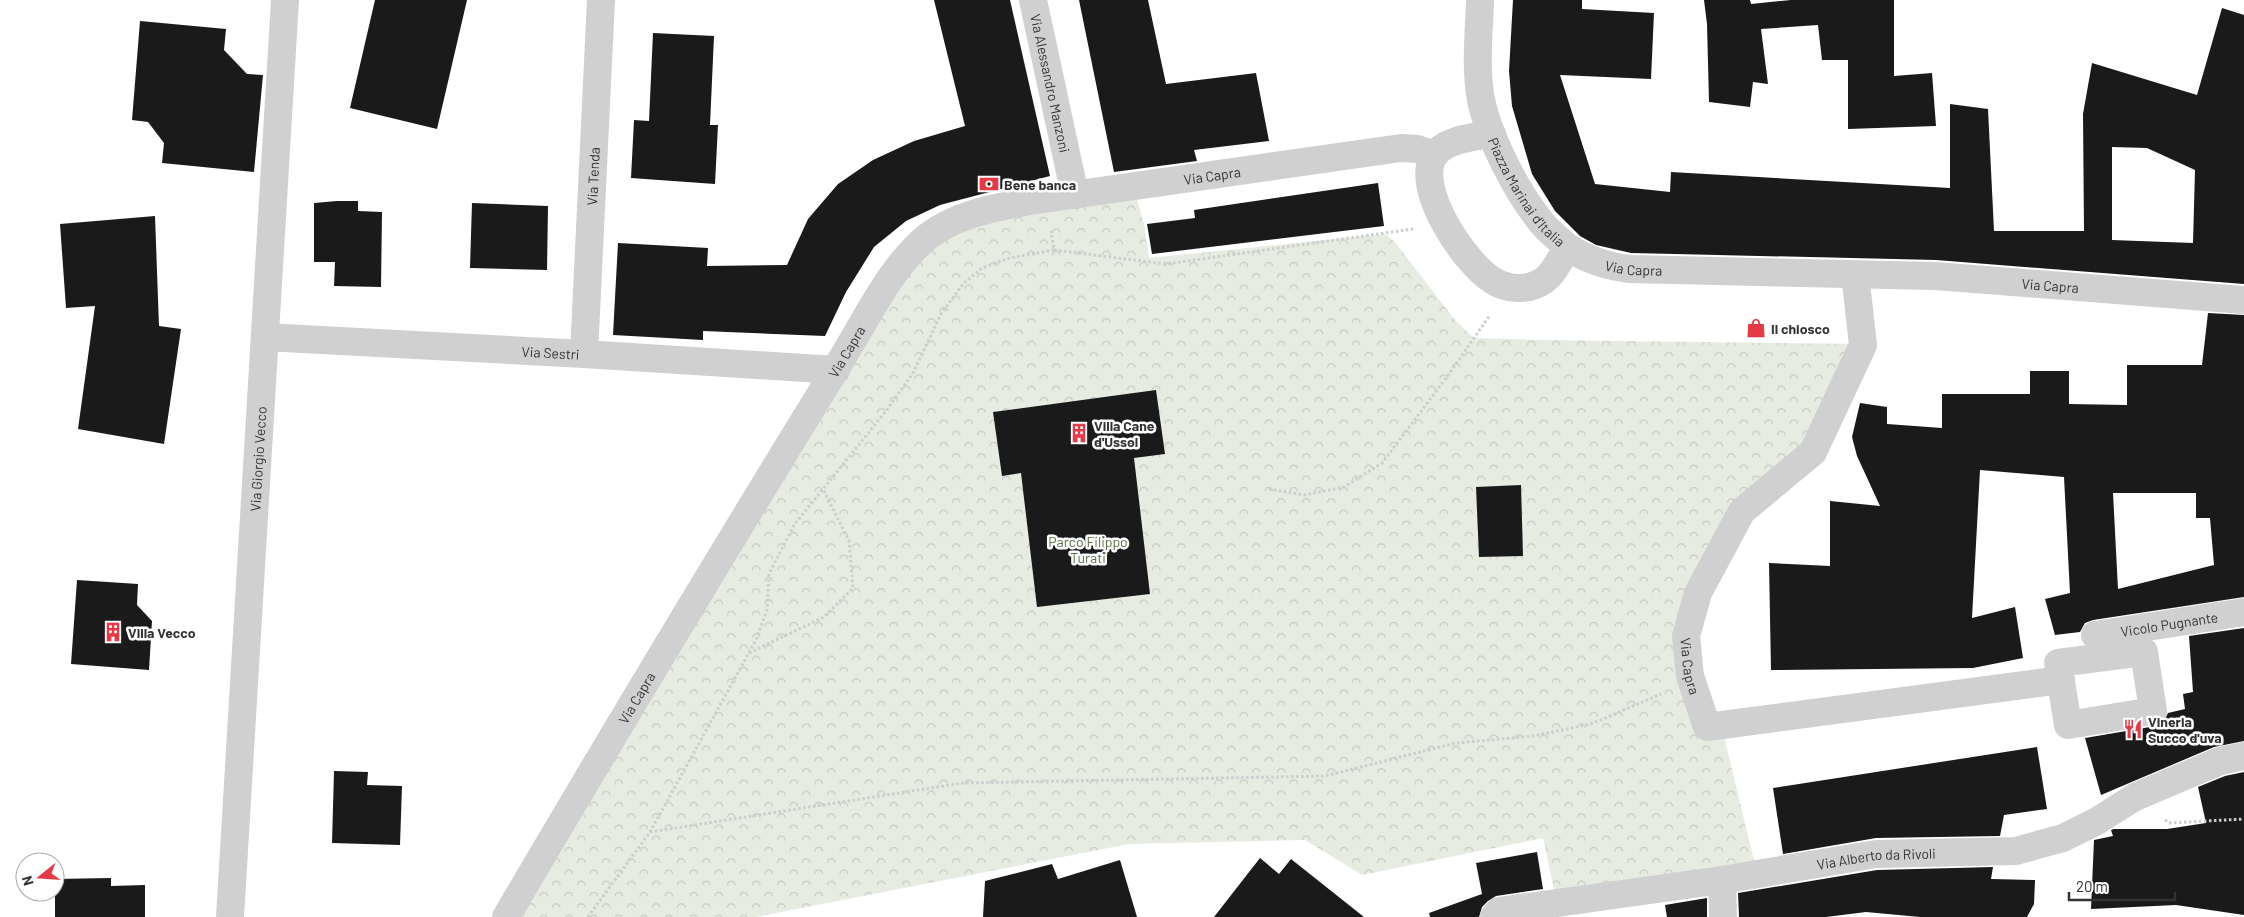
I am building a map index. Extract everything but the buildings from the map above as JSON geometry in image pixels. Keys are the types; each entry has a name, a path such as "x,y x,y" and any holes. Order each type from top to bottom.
{"street":[{"name":"Via Giorgio Vecco","path":"230,917 285,0"},
{"name":"Via Tenda","path":"584,354 601,0"},
{"name":"Via Alessandro Manzoni","path":"1033,0 1075,195"},
{"path":"1480,0 1478,67 1480,90 1485,116 1492,134"},
{"name":"Piazza Marinai d'Italia","path":"1434,156 1447,145 1463,139 1492,134 1524,199 1543,224 1567,247 1554,270 1542,281 1525,288 1509,288"},
{"name":"Via Capra","path":"506,917 659,657 836,370 886,284 905,258 928,236 953,222 986,210 1030,202 1401,148 1416,149 1434,156"},
{"path":"1434,156 1429,168 1428,184 1434,203 1446,224 1479,269 1492,280 1509,288"},
{"name":"Via Capra","path":"1567,247 1584,258 1605,266 1630,269 1935,276 2244,300"},
{"name":"Via Capra","path":"1855,274 1863,345 1813,452 1742,510 1698,593 1686,636 1690,676 1707,726 2061,680"},
{"name":"Via Sestri","path":"266,337 836,370"},
{"name":"Vicolo Pugnante","path":"2095,635 2244,612"},
{"name":"Via Alberto da Rivoli","path":"1494,917 1499,911 1722,880 1876,854 2016,851 2063,838 2098,821 2135,797 2220,761 2244,756"},
{"path":"1722,880 1723,917"}],"path":[{"path":"1030,202 1033,224 1049,222 1054,250"},
{"path":"588,917 650,832 756,640 767,610 770,574 794,525 886,411 913,373 941,314 962,284 982,268 1010,258 1054,250 1166,264 1446,224"},
{"path":"1269,489 1304,495 1344,487 1382,463 1447,377 1509,288"},
{"path":"748,653 824,617 853,588 849,541 823,489"},
{"path":"650,832 963,783 1325,776 1456,744 1533,736 1591,724 1676,687 1690,676"},
{"path":"2135,797 2169,823 2244,819"}],"green space":[{"name":"Parco Filippo Turati","path":"1136,196 1144,224 1149,258 1385,234 1394,241 1455,320 1474,338 1861,344 1811,450 1740,509 1682,638 1722,728 1756,869 1555,894 1543,838 1362,875 1305,840 1129,844 756,917 515,917 911,266 950,233 984,219"}],"place":[{"name":"Bene banca","path":"989,184"},
{"name":"Il chiosco","path":"1756,328"},
{"name":"Villa Cane d'Ussol","path":"1079,433"},
{"name":"Villa Vecco","path":"113,632"},
{"name":"Vineria Succo d'uva","path":"2133,729"}]}
